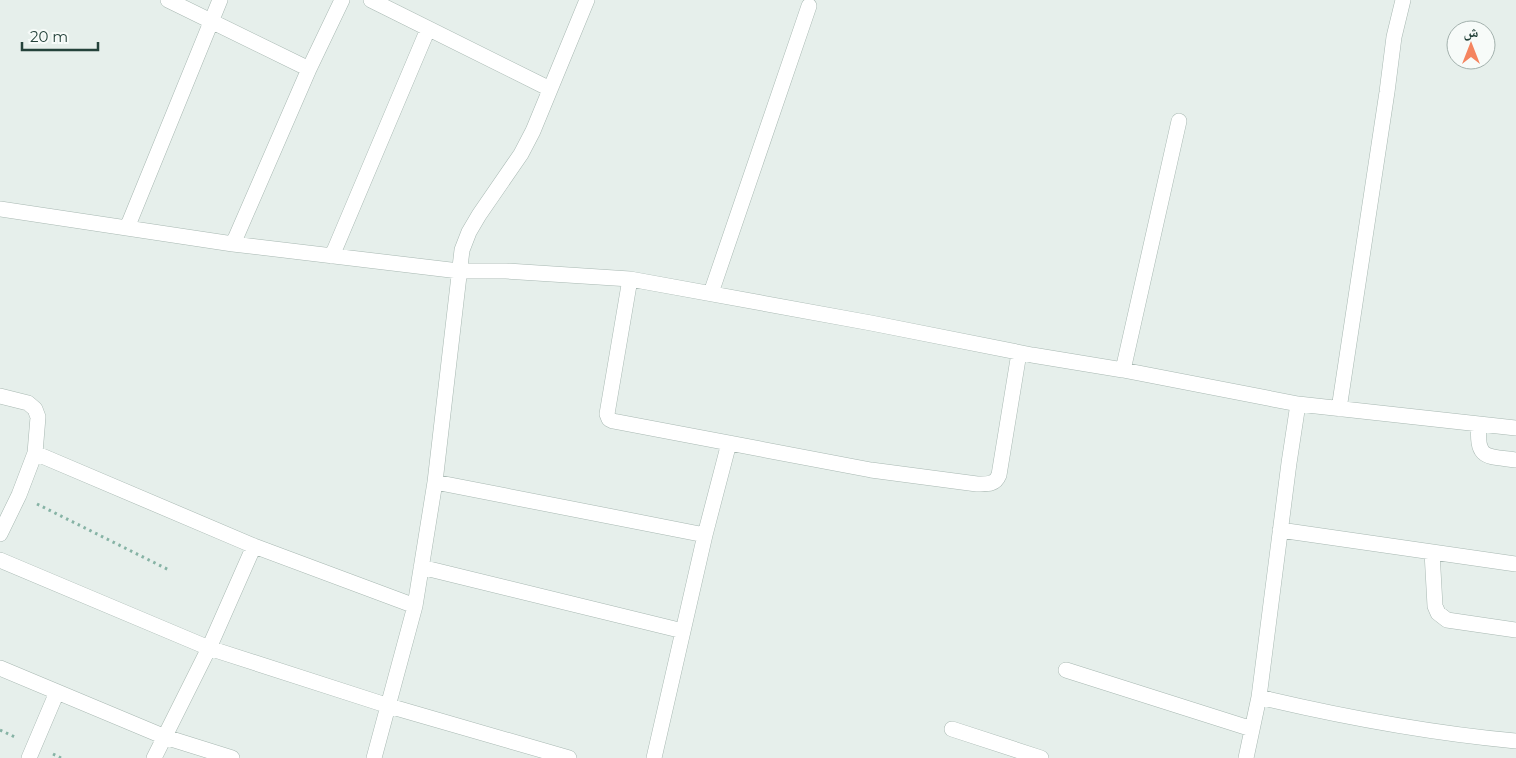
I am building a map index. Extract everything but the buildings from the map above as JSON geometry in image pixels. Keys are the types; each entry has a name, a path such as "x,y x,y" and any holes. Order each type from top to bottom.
{"street":[{"path":"168,0 308,69"},
{"path":"127,228 220,0"},
{"path":"233,244 308,69 342,0"},
{"path":"371,0 550,89"},
{"path":"374,758 415,606 422,567 435,482 462,250 469,232 521,154 536,124 586,0"},
{"path":"1339,409 1394,37 1403,0"},
{"path":"711,293 809,6"},
{"path":"332,256 428,28"},
{"path":"1123,370 1179,121"},
{"path":"0,209 233,244 459,271 506,271 630,279 1298,404 1516,428"},
{"path":"630,279 607,414 608,418 612,421 871,470 977,484 996,481 999,475 1019,352"},
{"path":"0,396 28,402 35,409 38,417 35,452 19,495 4,516 0,534"},
{"path":"1246,758 1259,697 1298,404"},
{"path":"1479,424 1478,439 1481,451 1488,456 1516,460"},
{"path":"654,758 705,535 729,443"},
{"path":"35,452 254,546 415,606"},
{"path":"435,482 705,535"},
{"path":"1280,530 1516,564"},
{"path":"154,758 209,648 254,546"},
{"path":"1432,552 1434,596 1438,613 1447,620 1516,630"},
{"path":"0,560 209,648 388,706 569,758"},
{"path":"422,567 684,631"},
{"path":"0,668 164,737 232,758"},
{"path":"1066,670 1252,729"},
{"path":"29,758 57,692"},
{"path":"1259,697 1328,713 1438,732 1516,741"},
{"path":"952,729 1041,758"}],"path":[{"path":"19,495 168,570"}]}
